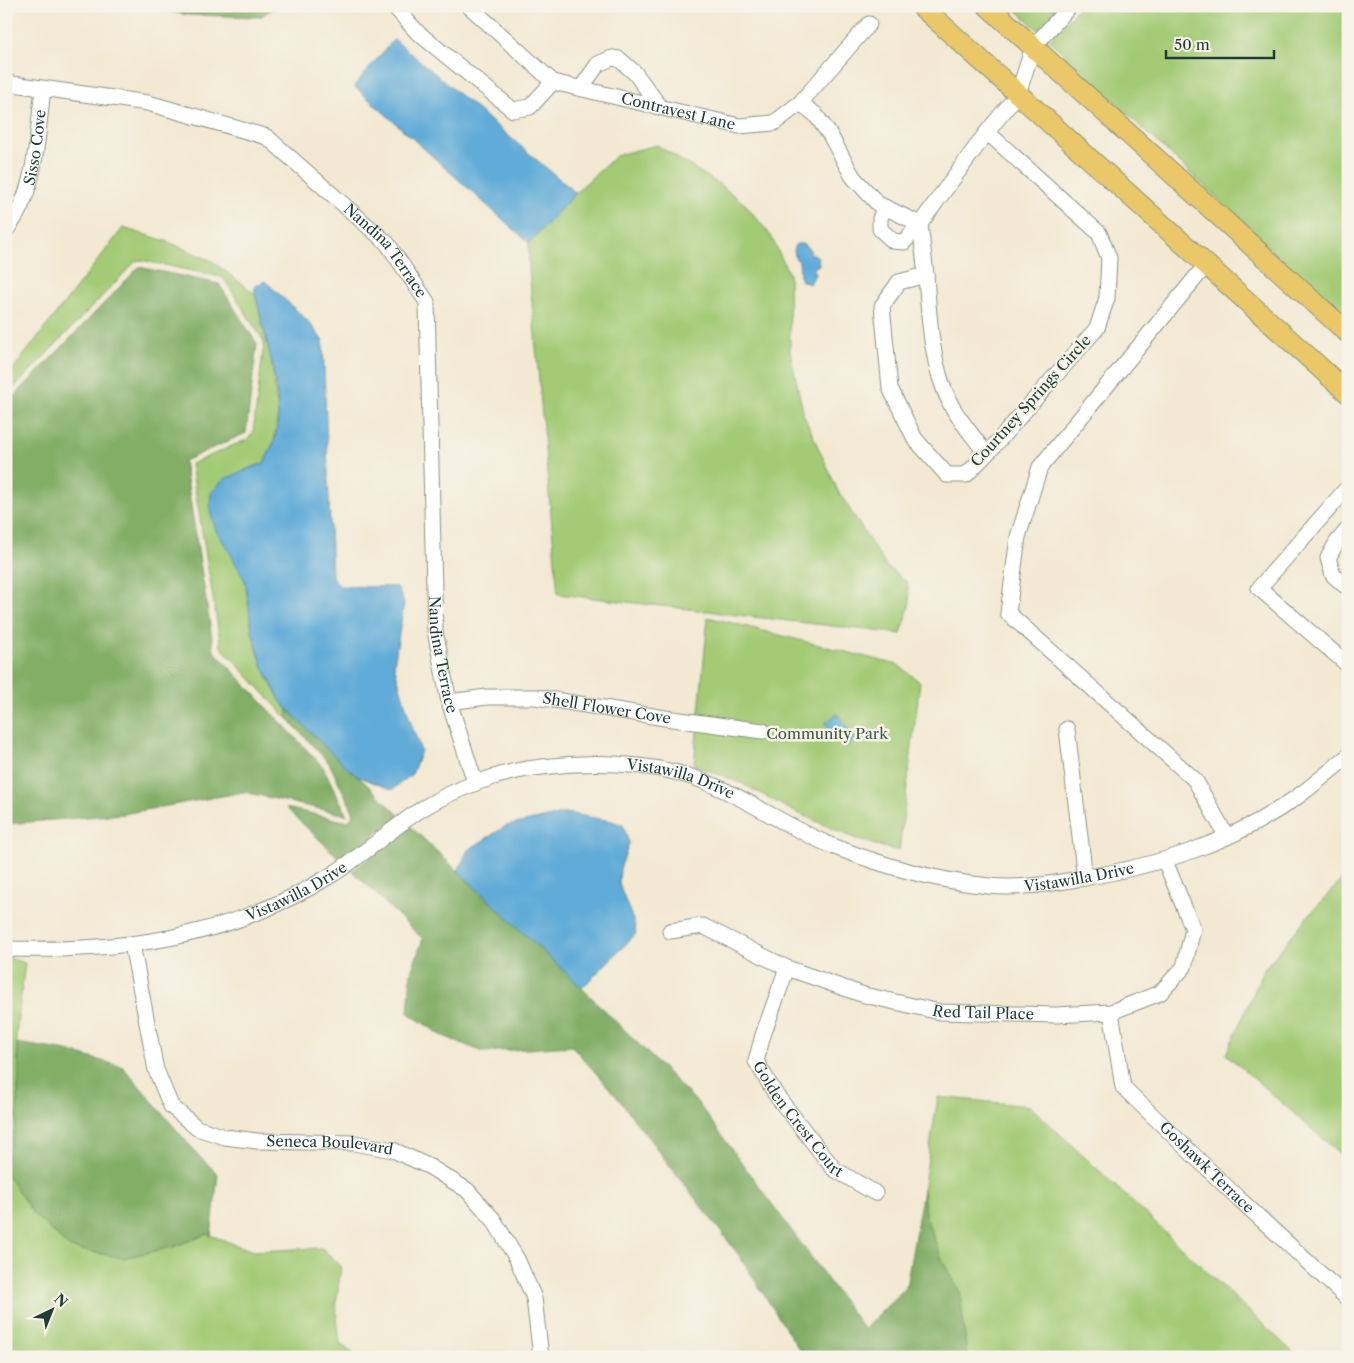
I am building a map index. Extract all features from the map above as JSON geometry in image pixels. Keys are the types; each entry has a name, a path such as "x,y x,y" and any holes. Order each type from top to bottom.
{"main road":[{"path":"921,6 1348,393"},
{"path":"988,6 1348,333"}],"street":[{"path":"394,6 417,32 513,110 530,107 553,82 469,6"},
{"path":"885,207 880,218 880,229 893,241 904,242 920,224 1018,94 1033,47 1070,6"},
{"name":"Contravest Lane","path":"553,82 739,126 774,123 800,103 869,24"},
{"path":"581,88 598,64 612,58 619,59 634,73 660,107"},
{"name":"Nandina Terrace","path":"6,83 148,103 267,137 387,243 427,302 435,631 448,702 475,782"},
{"name":"Sisso Cove","path":"6,230 15,219 31,180 43,89"},
{"path":"800,103 815,114 830,135 853,177 878,204 920,224"},
{"name":"Courtney Springs Circle","path":"926,275 899,282 882,306 890,388 915,439 947,475 966,475 1097,328 1107,298 1109,258 1099,233 988,132"},
{"path":"920,224 929,316 938,368 950,404 986,454"},
{"path":"1206,265 1040,467 1018,537 1008,613 1195,780 1227,837"},
{"path":"1348,487 1259,588 1348,665"},
{"path":"1344,585 1333,575 1328,558 1337,542 1348,529"},
{"name":"Shell Flower Cove","path":"448,702 487,697 536,696 665,718 763,731"},
{"path":"1067,729 1085,878"},
{"name":"Vistawilla Drive","path":"6,949 98,948 158,941 208,930 267,909 332,875 420,810 475,782 537,767 585,763 644,767 692,777 749,803 832,846 885,865 950,880 992,886 1039,886 1121,872 1165,861 1194,851 1227,837 1297,797 1348,756"},
{"name":"Red Tail Place","path":"670,931 703,926 787,968 864,995 940,1012 1056,1015 1111,1012 1160,994 1184,967 1193,929 1165,861"},
{"name":"Seneca Boulevard","path":"132,944 156,1070 171,1106 197,1128 225,1137 257,1141 354,1143 393,1150 430,1167 467,1190 493,1219 516,1259 534,1298 541,1357"},
{"name":"Golden Crest Court","path":"787,968 763,1035 756,1061 776,1095 834,1169 875,1194"},
{"name":"Goshawk Terrace","path":"1111,1012 1123,1086 1237,1196 1348,1299"}],"green space":[{"path":"142,6 277,6 260,17 188,15"},
{"path":"1012,6 1060,6 1038,30"},
{"path":"1080,6 1348,6 1348,319 1276,254 1049,40"},
{"path":"657,145 719,184 746,205 771,236 789,274 790,352 804,416 838,491 886,566 907,582 910,603 901,634 558,594 529,269 529,243 577,191 617,155"},
{"path":"123,228 166,241 212,261 255,294 271,360 278,413 274,441 264,463 244,470 216,531 236,561 245,581 257,651 270,683 288,710 287,718 221,647 191,464 248,439 253,433 264,344 225,280 221,277 141,260 136,261 6,396 6,378"},
{"path":"139,267 219,284 257,344 246,433 184,461 214,651 323,767 347,815 244,792 123,814 6,824 6,405"},
{"name":"Community Park","path":"708,617 898,665 920,682 899,851 861,841 795,812 741,783 694,765"},
{"path":"288,710 400,816 341,860 286,808 344,821 349,821 353,815 353,811 329,763 287,718"},
{"path":"411,827 582,988 697,1102 864,1329 906,1287 923,1190 925,1215 943,1262 960,1292 967,1357 804,1357 738,1254 617,1097 572,1046 483,1052 441,1035 408,1013 411,972 423,939 352,871"},
{"path":"1348,873 1348,1161 1226,1054 1265,968 1308,916"},
{"path":"6,957 25,963 16,1035 19,1069 17,1120 6,1164"},
{"path":"17,1043 67,1051 123,1067 199,1156 218,1174 211,1236 207,1234 173,1247 123,1258 70,1248 34,1215 6,1173 6,1164 17,1120 19,1069"},
{"path":"938,1097 1030,1106 1298,1357 967,1357 960,1292 943,1262 925,1215 923,1190"},
{"path":"6,1173 34,1215 123,1258 173,1247 207,1234 253,1251 322,1248 341,1266 336,1305 340,1344 358,1357 6,1357"}],"water":[{"path":"394,39 576,193 529,243 354,86"},
{"path":"796,244 804,244 810,250 811,255 814,254 818,257 819,265 814,268 815,274 810,284 802,281 800,277 799,261 795,258 794,247"},
{"path":"265,281 308,321 323,341 332,576 339,586 397,587 404,603 394,665 421,751 412,774 392,790 355,775 281,702 263,667 252,631 245,581 216,531 210,511 211,493 224,479 264,463 274,442 278,407 276,386 254,287"},
{"path":"837,714 856,739 844,748 825,723"},
{"path":"566,813 612,821 623,825 629,843 620,869 619,884 634,923 636,934 582,988 458,871 468,850 506,826"}]}
